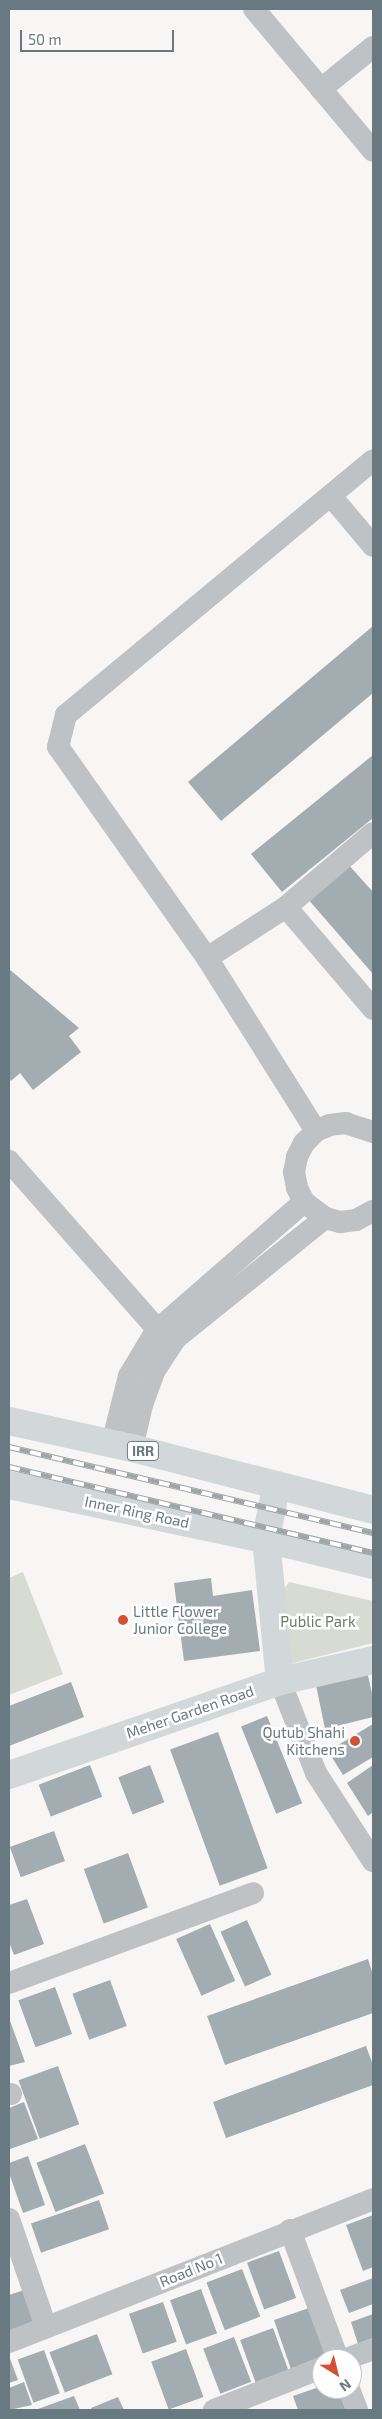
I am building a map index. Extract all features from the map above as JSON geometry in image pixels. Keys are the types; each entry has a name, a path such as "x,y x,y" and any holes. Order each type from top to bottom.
{"main road":[{"name":"IRR","path":"9,1421 122,1446 276,1487 373,1510"},
{"name":"Inner Ring Road","path":"9,1485 266,1540 373,1566"},
{"path":"276,1487 266,1540 280,1681"},
{"name":"Meher Garden Road","path":"9,1774 280,1681 373,1660"}],"street":[{"path":"254,9 373,151"},
{"path":"321,89 373,47"},
{"path":"316,1131 207,958 58,747 66,716 373,460"},
{"path":"331,496 373,546"},
{"path":"207,958 286,907 373,833"},
{"path":"286,907 373,1009"},
{"path":"373,1132 346,1122 330,1124 316,1131 304,1142 297,1157 297,1188 304,1202 325,1218 340,1222 356,1220 373,1212"},
{"path":"9,1161 164,1337"},
{"path":"122,1446 129,1376 164,1337 304,1202"},
{"path":"164,1337 325,1218"},
{"path":"280,1681 316,1773 373,1861"},
{"path":"9,1983 253,1893"},
{"name":"Road No 1","path":"9,2342 373,2198"},
{"path":"9,2219 46,2327"},
{"path":"290,2230 334,2349"},
{"path":"214,2410 312,2372"}],"green space":[{"path":"23,1572 63,1674 9,1695 9,1578"},
{"name":"Public Park","path":"289,1582 373,1601 373,1643 285,1665 282,1592"}],"building":[{"path":"373,626 373,693 221,821 188,782"},
{"path":"373,755 373,818 282,892 251,854"},
{"path":"347,863 373,892 373,974 307,898"},
{"path":"9,969 79,1028 69,1036 81,1052 33,1090 20,1073 11,1081 9,1077"},
{"path":"211,1578 213,1596 252,1590 260,1651 184,1661 174,1583"},
{"path":"367,1671 373,1698 373,1717 325,1729 316,1685"},
{"path":"71,1682 84,1717 9,1746 9,1706"},
{"path":"267,1716 302,1803 276,1814 241,1726"},
{"path":"373,1724 373,1757 343,1775 328,1751"},
{"path":"218,1732 268,1868 220,1886 170,1749"},
{"path":"90,1765 102,1797 51,1816 39,1785"},
{"path":"150,1765 164,1802 133,1815 118,1777"},
{"path":"373,1765 373,1812 368,1816 347,1783"},
{"path":"54,1831 65,1861 21,1877 10,1847"},
{"path":"128,1853 148,1908 104,1924 84,1869"},
{"path":"27,1899 44,1944 14,1955 9,1942 9,1905"},
{"path":"247,1920 271,1975 245,1987 221,1932"},
{"path":"210,1924 235,1981 201,1996 176,1939"},
{"path":"368,1959 373,1975 373,2013 225,2065 207,2016"},
{"path":"110,1980 127,2026 89,2040 72,1994"},
{"path":"55,1987 72,2034 35,2047 18,2000"},
{"path":"9,2018 25,2062 9,2066"},
{"path":"366,2046 373,2065 373,2085 226,2138 213,2102"},
{"path":"58,2066 79,2124 40,2139 19,2080"},
{"path":"24,2102 38,2139 10,2149 9,2108"},
{"path":"85,2144 104,2193 55,2212 36,2163"},
{"path":"28,2156 45,2205 23,2213 9,2173 9,2163"},
{"path":"99,2200 109,2229 41,2253 31,2223"},
{"path":"373,2215 373,2267 363,2271 346,2225"},
{"path":"279,2251 296,2298 264,2310 247,2263"},
{"path":"242,2269 260,2317 225,2330 207,2283"},
{"path":"373,2278 373,2304 349,2313 340,2290"},
{"path":"27,2289 41,2326 9,2338 9,2295"},
{"path":"201,2289 217,2333 186,2344 170,2300"},
{"path":"163,2302 177,2342 143,2353 129,2314"},
{"path":"309,2308 323,2349 312,2349 312,2362 291,2369 274,2320"},
{"path":"373,2314 373,2338 358,2344 351,2322"},
{"path":"273,2328 288,2370 256,2382 240,2340"},
{"path":"97,2334 112,2374 65,2392 49,2352"},
{"path":"234,2337 251,2382 220,2394 203,2349"},
{"path":"186,2349 203,2397 169,2410 151,2362"},
{"path":"44,2350 60,2393 33,2403 18,2360"},
{"path":"9,2356 18,2380 9,2383"},
{"path":"24,2382 32,2405 9,2410 9,2388"},
{"path":"312,2389 312,2399 348,2399 352,2410 298,2410 293,2396"},
{"path":"74,2396 80,2410 35,2410"},
{"path":"118,2397 124,2410 92,2410 91,2408"}],"railway":[{"path":"9,1447 373,1533"},
{"path":"9,1467 373,1553"}],"place":[{"name":"Little Flower Junior College","path":"123,1620"},
{"name":"Qutub Shahi Kitchens","path":"355,1741"}]}
